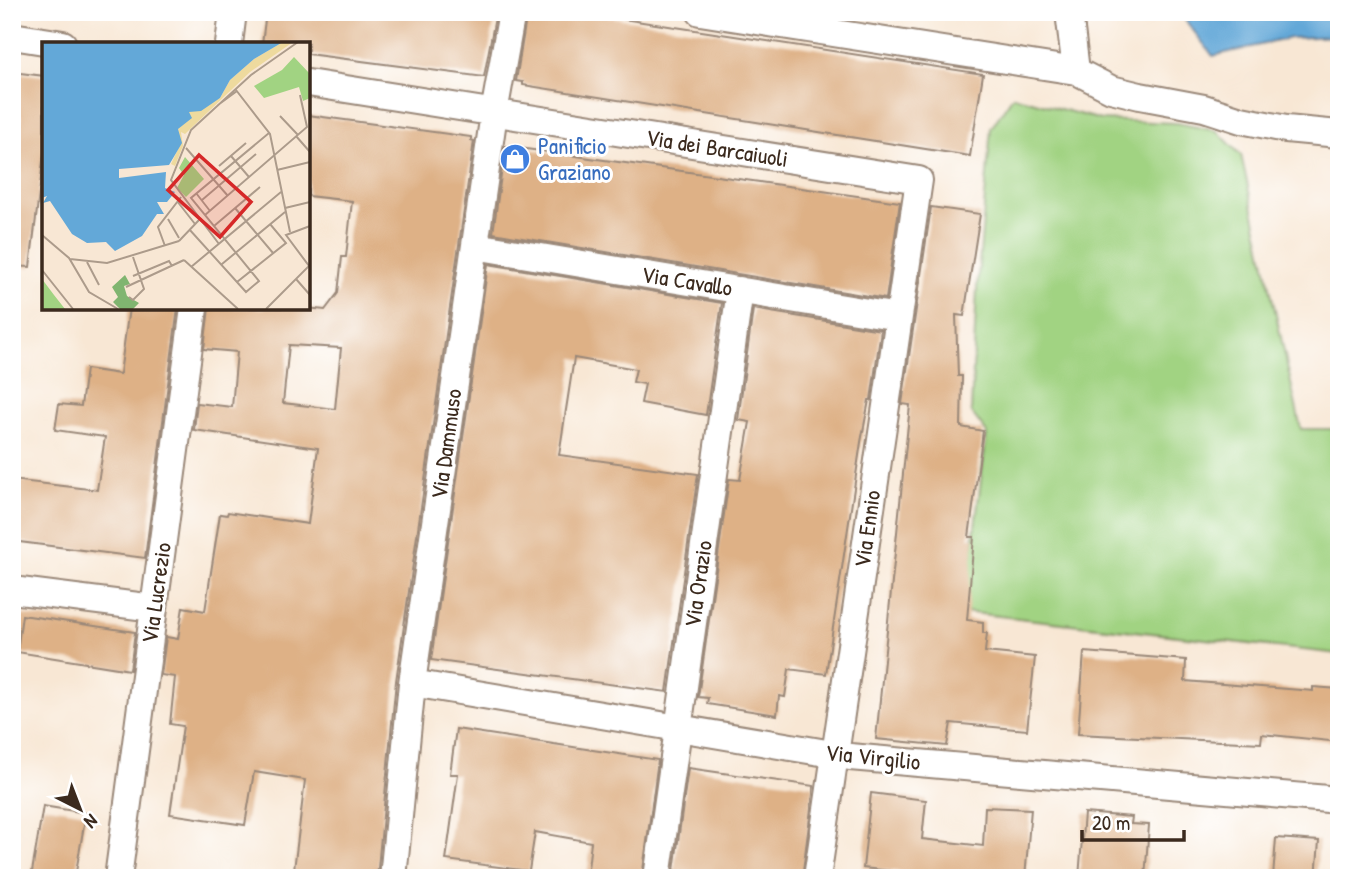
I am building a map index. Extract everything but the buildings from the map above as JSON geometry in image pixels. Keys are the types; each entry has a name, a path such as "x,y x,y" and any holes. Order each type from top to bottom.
{"street":[{"path":"229,42 233,12"},
{"name":"Via Dammuso","path":"393,878 412,683 494,113 512,12"},
{"path":"700,12 1076,71 1111,89 1140,96 1204,108 1241,120 1286,129 1339,134"},
{"path":"1069,12 1076,71"},
{"path":"12,36 51,42"},
{"name":"Via dei Barcaiuoli","path":"310,83 919,180"},
{"name":"Via Ennio","path":"817,878 919,180"},
{"name":"Via Cavallo","path":"475,246 898,317"},
{"name":"Via Orazio","path":"657,878 740,290"},
{"name":"Via Lucrezio","path":"118,878 194,310"},
{"path":"12,590 154,608"},
{"name":"Via Virgilio","path":"412,683 834,754 1339,800"}],"green space":[{"path":"1013,96 1101,120 1177,123 1217,131 1241,155 1301,429 1339,429 1339,654 964,612 987,433 971,412 977,288 991,128"}],"water":[{"path":"1179,12 1339,12 1339,36 1290,38 1213,56"}],"place":[{"name":"Panificio Graziano","path":"515,159"}]}
